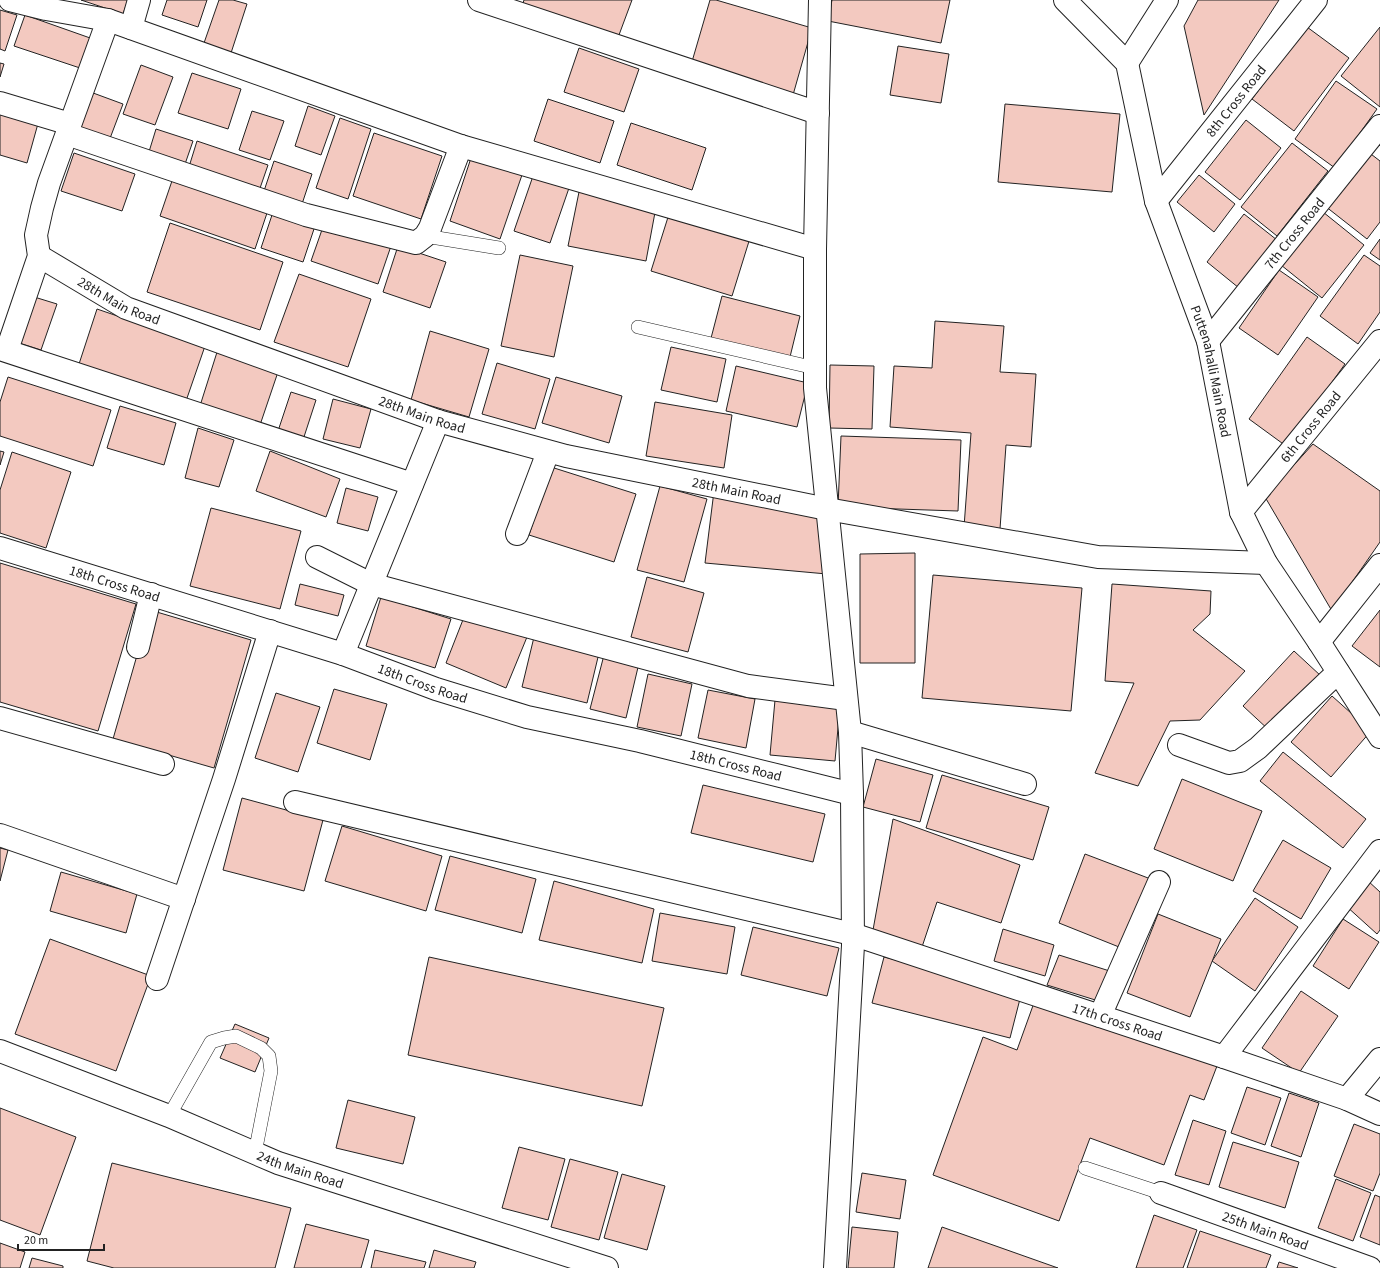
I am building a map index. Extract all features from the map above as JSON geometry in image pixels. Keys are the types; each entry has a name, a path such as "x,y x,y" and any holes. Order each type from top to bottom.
{"street":[{"path":"10,0 46,9 108,20 461,146 815,249"},
{"path":"131,28 139,0"},
{"path":"479,0 818,113"},
{"path":"820,0 815,249 815,388 850,732 852,794 852,934 835,1268"},
{"path":"1065,0 1127,63 1167,0"},
{"name":"8th Cross Road","path":"1156,201 1316,0"},
{"path":"108,20 49,183 36,235 39,256 3,349 412,484"},
{"name":"Puttenahalli Main Road","path":"1127,63 1156,201 1208,341 1241,512 1266,564 1319,642 1380,737"},
{"path":"0,103 306,215 405,242 416,243 425,236 430,228 461,146"},
{"name":"7th Cross Road","path":"1208,341 1380,126"},
{"name":"28th Main Road","path":"39,256 126,308 438,421 548,452 827,509 1098,557 1266,564"},
{"name":"6th Cross Road","path":"1241,512 1380,341"},
{"path":"343,654 438,421"},
{"path":"517,534 548,452"},
{"name":"18th Cross Road","path":"0,548 343,654 436,689 528,717 640,741 852,794"},
{"path":"317,557 371,584 748,686 846,699"},
{"path":"1319,642 1380,565"},
{"path":"138,647 151,594"},
{"path":"157,979 224,779 270,631"},
{"path":"1179,745 1229,763 1240,760 1258,748 1338,672"},
{"path":"0,718 163,764"},
{"path":"850,732 1025,784"},
{"name":"17th Cross Road","path":"295,802 852,934 1224,1057 1346,1099 1380,1114"},
{"path":"0,835 184,899"},
{"path":"1224,1057 1380,851"},
{"path":"1100,1016 1159,882"},
{"name":"24th Main Road","path":"0,1051 169,1116 278,1163 607,1268"},
{"path":"1346,1099 1380,1059"},
{"name":"25th Main Road","path":"1161,1193 1370,1268"}],"lane":[{"path":"425,236 499,248"},
{"path":"638,327 815,368"},
{"path":"169,1116 211,1042 236,1036 261,1048 269,1056 271,1071 255,1153"},
{"path":"1086,1168 1161,1193"}],"building":[{"path":"81,0 128,0 123,14"},
{"path":"167,0 207,0 198,27 162,15"},
{"path":"219,0 233,0 247,4 231,53 204,43"},
{"path":"524,0 632,0 616,43 522,6"},
{"path":"710,0 716,0 812,28 793,95 691,65"},
{"path":"832,0 950,0 941,43 828,21"},
{"path":"1198,0 1279,0 1204,115 1184,26"},
{"path":"0,10 17,15 5,51 0,49"},
{"path":"25,15 93,39 83,69 14,46"},
{"path":"1307,27 1349,58 1294,131 1252,99"},
{"path":"1380,27 1380,107 1341,76"},
{"path":"898,46 949,54 941,103 890,95"},
{"path":"579,48 639,69 624,112 564,92"},
{"path":"0,63 4,64 0,77"},
{"path":"141,65 173,77 155,125 123,114"},
{"path":"192,73 241,89 228,129 178,113"},
{"path":"1336,81 1377,109 1335,168 1295,139"},
{"path":"85,90 123,104 109,141 71,127"},
{"path":"548,99 614,121 600,163 534,141"},
{"path":"1005,104 1120,114 1112,192 998,182"},
{"path":"308,106 335,116 321,155 295,146"},
{"path":"0,108 39,120 27,163 0,155"},
{"path":"252,111 284,121 270,160 239,150"},
{"path":"340,118 371,129 348,199 316,188"},
{"path":"1246,120 1281,148 1240,200 1205,172"},
{"path":"631,123 706,148 692,190 617,165"},
{"path":"156,129 193,141 184,167 148,155"},
{"path":"374,133 442,156 421,219 353,196"},
{"path":"197,141 268,165 258,194 188,170"},
{"path":"1292,143 1328,171 1277,236 1241,207"},
{"path":"1367,151 1380,161 1380,222 1367,239 1325,206"},
{"path":"74,153 135,174 122,211 61,191"},
{"path":"472,155 523,172 500,239 450,221"},
{"path":"274,161 312,174 300,210 262,197"},
{"path":"174,175 269,207 255,249 160,216"},
{"path":"1199,175 1235,204 1214,232 1177,202"},
{"path":"533,176 569,188 550,243 514,231"},
{"path":"579,192 656,207 646,261 568,246"},
{"path":"273,212 315,226 303,262 261,248"},
{"path":"1323,212 1364,245 1322,298 1281,265"},
{"path":"669,214 750,238 732,296 651,271"},
{"path":"1244,214 1277,240 1239,288 1207,262"},
{"path":"170,223 283,262 260,330 147,292"},
{"path":"324,224 391,246 378,284 311,261"},
{"path":"1380,239 1380,260 1370,253"},
{"path":"398,246 446,262 430,308 383,292"},
{"path":"520,255 573,266 554,357 501,346"},
{"path":"1364,255 1380,266 1380,312 1358,344 1320,316"},
{"path":"1279,270 1318,297 1278,355 1239,328"},
{"path":"299,274 371,299 348,367 274,342"},
{"path":"31,296 57,304 41,350 16,342"},
{"path":"722,296 800,316 789,361 710,342"},
{"path":"97,309 205,346 186,401 79,364"},
{"path":"935,321 1004,326 1000,372 1036,374 1031,447 1006,445 1000,529 964,527 971,433 890,427 894,366 932,368"},
{"path":"430,331 489,349 469,417 411,400"},
{"path":"1307,337 1345,364 1286,446 1249,419"},
{"path":"671,347 726,359 717,402 661,390"},
{"path":"218,349 279,369 259,428 199,409"},
{"path":"497,363 550,379 535,429 482,414"},
{"path":"830,365 874,366 872,429 829,428"},
{"path":"736,366 808,383 797,427 726,411"},
{"path":"8,377 111,410 93,466 0,436 0,402"},
{"path":"556,377 622,396 609,443 542,423"},
{"path":"291,392 316,400 302,443 277,434"},
{"path":"333,399 371,409 360,448 323,439"},
{"path":"655,402 732,415 724,468 646,456"},
{"path":"120,406 176,423 164,465 107,448"},
{"path":"198,428 234,440 219,487 185,478"},
{"path":"841,436 961,440 958,511 838,507"},
{"path":"1313,444 1380,491 1380,542 1332,611 1265,497"},
{"path":"0,451 4,452 0,465"},
{"path":"270,451 340,479 326,517 256,491"},
{"path":"12,452 71,472 46,548 0,533 0,490"},
{"path":"551,467 636,494 614,562 529,535"},
{"path":"660,486 707,499 684,582 637,570"},
{"path":"346,488 378,497 368,531 337,523"},
{"path":"714,491 823,511 827,574 705,563"},
{"path":"211,508 301,531 280,609 190,586"},
{"path":"915,553 915,663 860,663 860,554"},
{"path":"0,563 136,604 98,731 0,702"},
{"path":"933,575 1082,588 1071,711 922,698"},
{"path":"647,577 704,593 688,652 631,637"},
{"path":"300,584 344,595 338,616 295,605"},
{"path":"1112,584 1211,591 1210,614 1193,630 1245,671 1200,720 1170,721 1138,786 1095,773 1134,683 1105,681"},
{"path":"381,597 451,619 435,668 366,646"},
{"path":"150,610 251,640 214,768 113,739"},
{"path":"1380,610 1380,667 1352,646"},
{"path":"466,612 527,637 506,688 446,663"},
{"path":"534,637 599,653 587,703 522,687"},
{"path":"1294,651 1321,676 1270,731 1243,706"},
{"path":"604,655 639,663 626,718 590,709"},
{"path":"648,674 692,684 681,736 637,727"},
{"path":"334,689 387,704 370,760 317,743"},
{"path":"708,690 755,699 746,748 698,738"},
{"path":"276,693 320,707 298,772 255,758"},
{"path":"1332,696 1371,731 1331,777 1291,742"},
{"path":"775,700 840,706 835,761 770,755"},
{"path":"1283,752 1366,819 1343,848 1260,781"},
{"path":"876,759 933,775 920,822 863,807"},
{"path":"942,775 1049,807 1033,860 926,828"},
{"path":"1182,779 1262,811 1233,881 1154,849"},
{"path":"703,785 825,814 813,862 691,833"},
{"path":"242,798 323,820 304,891 223,870"},
{"path":"893,819 1020,865 1001,923 937,902 922,947 873,930"},
{"path":"342,826 442,856 426,911 325,881"},
{"path":"1283,840 1331,868 1301,919 1253,891"},
{"path":"0,848 8,850 0,881"},
{"path":"1085,854 1156,881 1129,951 1059,923"},
{"path":"450,856 536,879 522,933 435,910"},
{"path":"61,872 137,894 126,933 50,911"},
{"path":"1367,880 1380,892 1380,930 1377,934 1345,905"},
{"path":"554,881 654,909 642,963 539,940"},
{"path":"1255,898 1298,927 1255,991 1212,961"},
{"path":"660,913 735,927 727,974 652,961"},
{"path":"1158,914 1221,939 1190,1017 1127,993"},
{"path":"1343,919 1379,942 1349,989 1313,966"},
{"path":"753,927 839,948 827,996 741,975"},
{"path":"1003,929 1054,945 1045,976 994,961"},
{"path":"50,939 151,976 116,1071 15,1034"},
{"path":"1059,955 1116,973 1105,1003 1047,985"},
{"path":"429,957 664,1008 642,1106 408,1055"},
{"path":"884,957 1022,991 1010,1038 872,1003"},
{"path":"1301,991 1338,1016 1299,1073 1262,1048"},
{"path":"1035,1000 1217,1066 1204,1100 1190,1095 1164,1165 1090,1138 1059,1221 933,1175 983,1037 1017,1050"},
{"path":"235,1024 269,1038 255,1072 220,1058"},
{"path":"1247,1087 1281,1098 1265,1145 1231,1133"},
{"path":"1289,1093 1319,1103 1301,1157 1271,1146"},
{"path":"348,1100 415,1117 403,1164 336,1148"},
{"path":"0,1108 76,1137 40,1235 0,1220"},
{"path":"1193,1120 1226,1131 1209,1185 1175,1175"},
{"path":"1354,1124 1380,1134 1380,1173 1373,1191 1334,1176"},
{"path":"1233,1142 1299,1162 1285,1208 1219,1187"},
{"path":"519,1147 565,1159 548,1220 502,1208"},
{"path":"570,1159 618,1172 599,1240 551,1227"},
{"path":"112,1163 291,1208 275,1268 114,1268 87,1261"},
{"path":"862,1173 906,1180 900,1219 856,1212"},
{"path":"622,1174 665,1186 647,1250 604,1238"},
{"path":"1336,1179 1371,1193 1353,1241 1318,1228"},
{"path":"1375,1195 1380,1197 1380,1245 1360,1237"},
{"path":"1154,1215 1197,1230 1183,1268 1136,1268"},
{"path":"306,1224 369,1240 361,1268 294,1268"},
{"path":"852,1227 898,1232 894,1268 848,1268"},
{"path":"942,1227 1058,1268 928,1268"},
{"path":"1200,1231 1271,1255 1266,1268 1187,1268"},
{"path":"0,1243 25,1252 20,1268 0,1268"},
{"path":"375,1250 426,1262 424,1268 371,1268"},
{"path":"434,1250 476,1262 474,1268 429,1268"},
{"path":"32,1258 63,1266 63,1268 29,1268"},
{"path":"1279,1262 1298,1268 1277,1268"}]}
